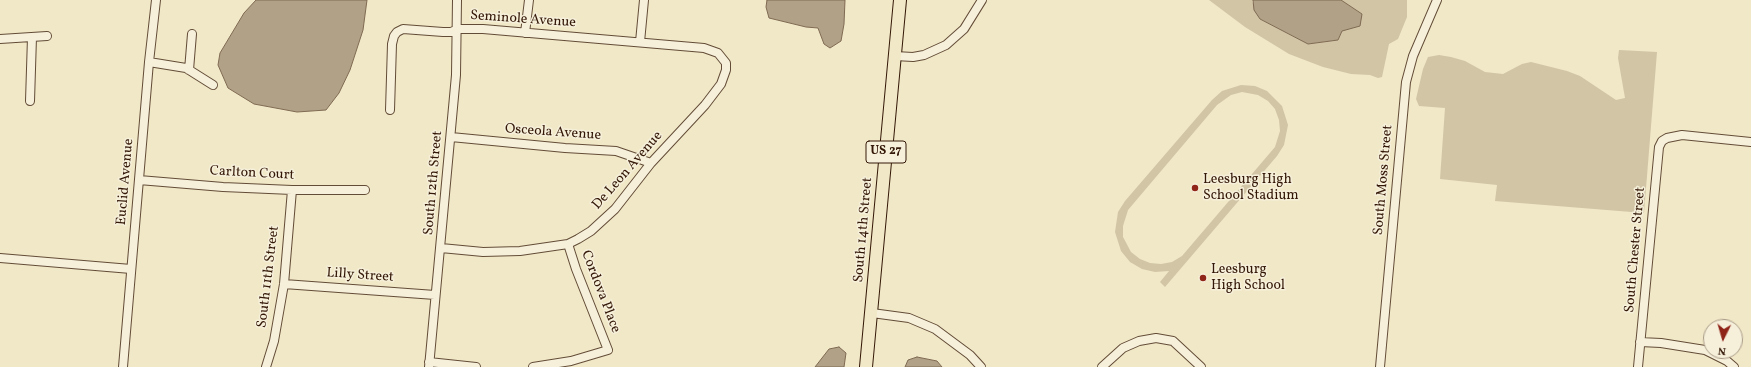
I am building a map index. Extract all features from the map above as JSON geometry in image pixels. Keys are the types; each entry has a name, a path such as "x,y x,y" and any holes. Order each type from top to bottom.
{"highway":[{"name":"South 14th Street","path":"866,367 900,0"}],"street":[{"name":"Euclid Avenue","path":"123,367 149,62 156,0"},
{"name":"South 12th Street","path":"429,365 456,75 458,29 457,0"},
{"path":"525,33 528,0"},
{"path":"640,42 644,0"},
{"path":"894,56 913,57 924,55 946,45 964,29 982,0"},
{"name":"South Moss Street","path":"1380,367 1406,82 1413,56 1437,0"},
{"name":"Seminole Avenue","path":"390,110 392,44 394,36 397,32 403,29 452,32 458,29 525,33 703,48"},
{"path":"189,70 192,34"},
{"path":"0,39 47,36"},
{"path":"30,101 32,37"},
{"name":"De Leon Avenue","path":"441,248 498,253 534,250 568,244 591,231 607,217 651,163 705,104 721,84 726,70 723,59 718,53 703,48"},
{"path":"149,62 170,64 189,70 213,85"},
{"name":"South Chester Street","path":"1638,367 1657,154 1662,141 1682,134 1751,142"},
{"name":"Osceola Avenue","path":"451,137 566,148 616,151 651,163"},
{"name":"Carlton Court","path":"139,180 223,187 292,190 365,190"},
{"name":"South 11th Street","path":"266,367 274,341 284,284 292,190"},
{"name":"Cordova Place","path":"533,367 571,361 608,350 568,244"},
{"path":"0,258 132,269"},
{"name":"Lilly Street","path":"284,284 435,295"},
{"path":"872,313 909,318 935,328 970,355 981,367"},
{"path":"1102,367 1123,348 1139,341 1156,338 1172,341 1201,367"},
{"path":"1640,342 1661,343 1705,350 1727,361 1734,367"},
{"path":"429,365 476,367"}],"shaded area":[{"path":"256,0 367,0 363,30 350,70 339,93 326,110 297,112 254,104 228,88 218,65 220,53 244,13"},
{"path":"767,0 845,0 844,24 841,41 830,48 824,44 818,28 806,27 769,18 766,7"},
{"path":"1209,0 1253,0 1252,1 1260,19 1308,44 1338,40 1342,31 1362,14 1341,0 1407,0 1407,17 1398,39 1389,44 1382,77 1378,78 1370,75 1351,74 1323,67 1289,54 1245,27"},
{"path":"1253,0 1341,0 1362,14 1360,26 1342,31 1338,40 1308,44 1260,19 1254,10"},
{"path":"1619,50 1657,52 1644,213 1495,201 1497,185 1440,179 1445,108 1419,106 1416,99 1423,69 1428,57 1439,55 1451,57 1465,61 1485,72 1503,74 1522,64 1531,62 1567,71 1580,76 1616,100 1625,98 1618,58"},
{"path":"1241,85 1255,86 1267,91 1282,106 1288,125 1284,145 1277,156 1165,287 1160,282 1169,271 1155,272 1142,269 1130,262 1121,251 1115,232 1118,212 1125,201 1212,100 1222,91","holes":["1242,92 1258,95 1268,101 1275,109 1279,120 1280,131 1275,147 1182,256 1172,262 1161,264 1150,263 1140,259 1131,252 1123,237 1123,226 1128,210 1217,105 1231,95"]},
{"path":"839,347 846,353 844,367 815,367 829,349"},
{"path":"917,357 937,361 942,367 905,367 908,360"}],"place":[{"name":"Leesburg High School Stadium","path":"1195,188"},
{"name":"Leesburg High School","path":"1203,278"}]}
